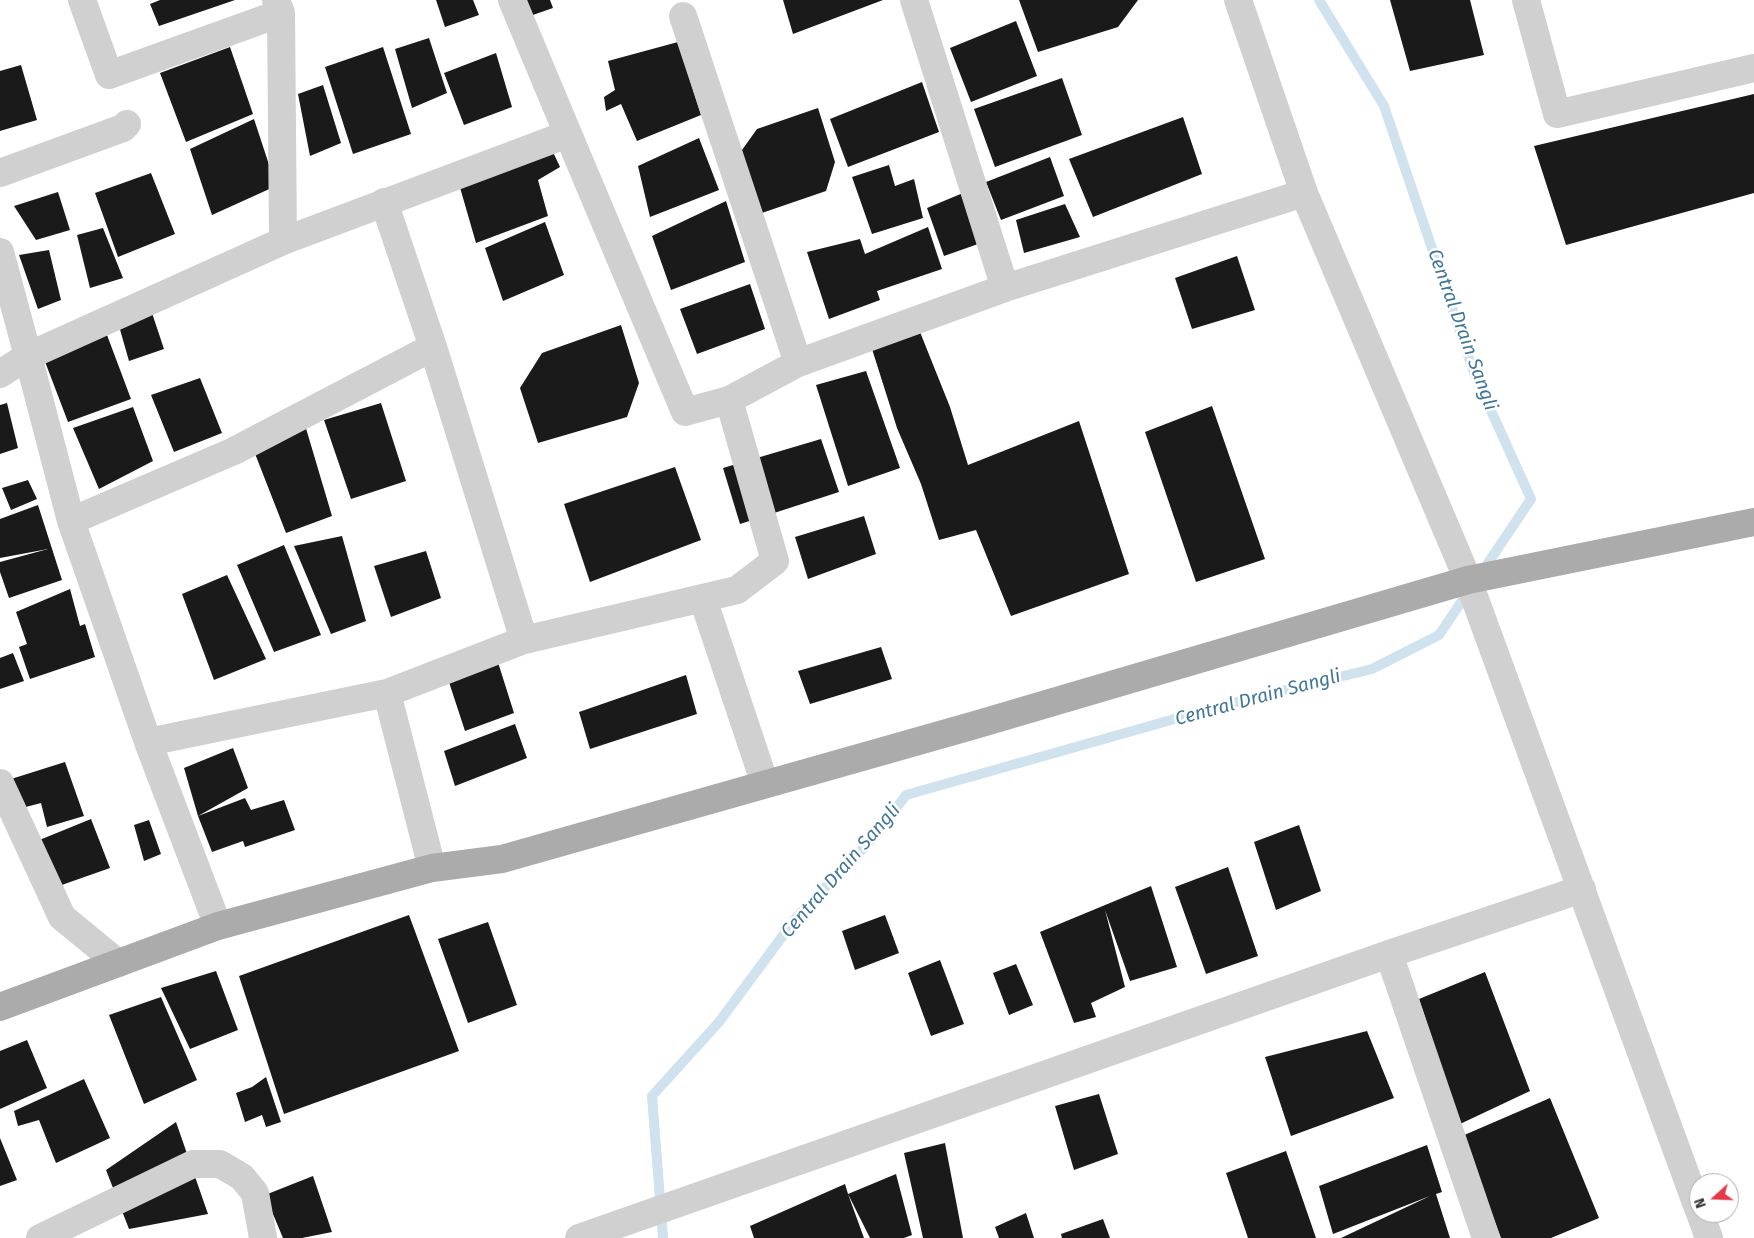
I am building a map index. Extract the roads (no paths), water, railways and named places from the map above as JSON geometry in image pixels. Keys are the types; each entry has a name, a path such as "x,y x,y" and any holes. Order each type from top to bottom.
{"main road":[{"path":"0,1007 218,926 432,868 502,859 994,719 1468,580 1754,522"}],"street":[{"path":"82,0 109,75 278,7 283,241"},
{"path":"512,0 685,412 730,400 798,364 1006,288 1304,193"},
{"path":"914,0 1006,288"},
{"path":"1238,0 1304,193 1468,580 1689,1184"},
{"path":"1526,0 1557,114 1754,68"},
{"path":"683,16 798,364"},
{"path":"0,174 123,128 127,124"},
{"path":"0,374 28,356 283,241 568,134"},
{"path":"384,202 433,347 524,640"},
{"path":"0,252 71,521 148,742 218,926"},
{"path":"71,521 234,451 433,347"},
{"path":"148,742 387,694 524,640 737,590 775,561 730,400"},
{"path":"703,599 765,784"},
{"path":"387,694 432,868"},
{"path":"0,783 62,918 118,963"},
{"path":"579,1238 1389,954 1582,889"},
{"path":"1389,954 1486,1238"},
{"path":"40,1238 193,1164 220,1164 242,1177 255,1193 263,1238"},
{"path":"1703,1223 1709,1238"}],"waterway":[{"name":"Central Drain Sangli","path":"1319,0 1384,106 1474,373 1531,499 1482,572"},
{"name":"Central Drain Sangli","path":"663,1238 652,1096 719,1022 796,918 877,834 906,795 1224,705 1372,669 1439,635 1468,592"}]}
